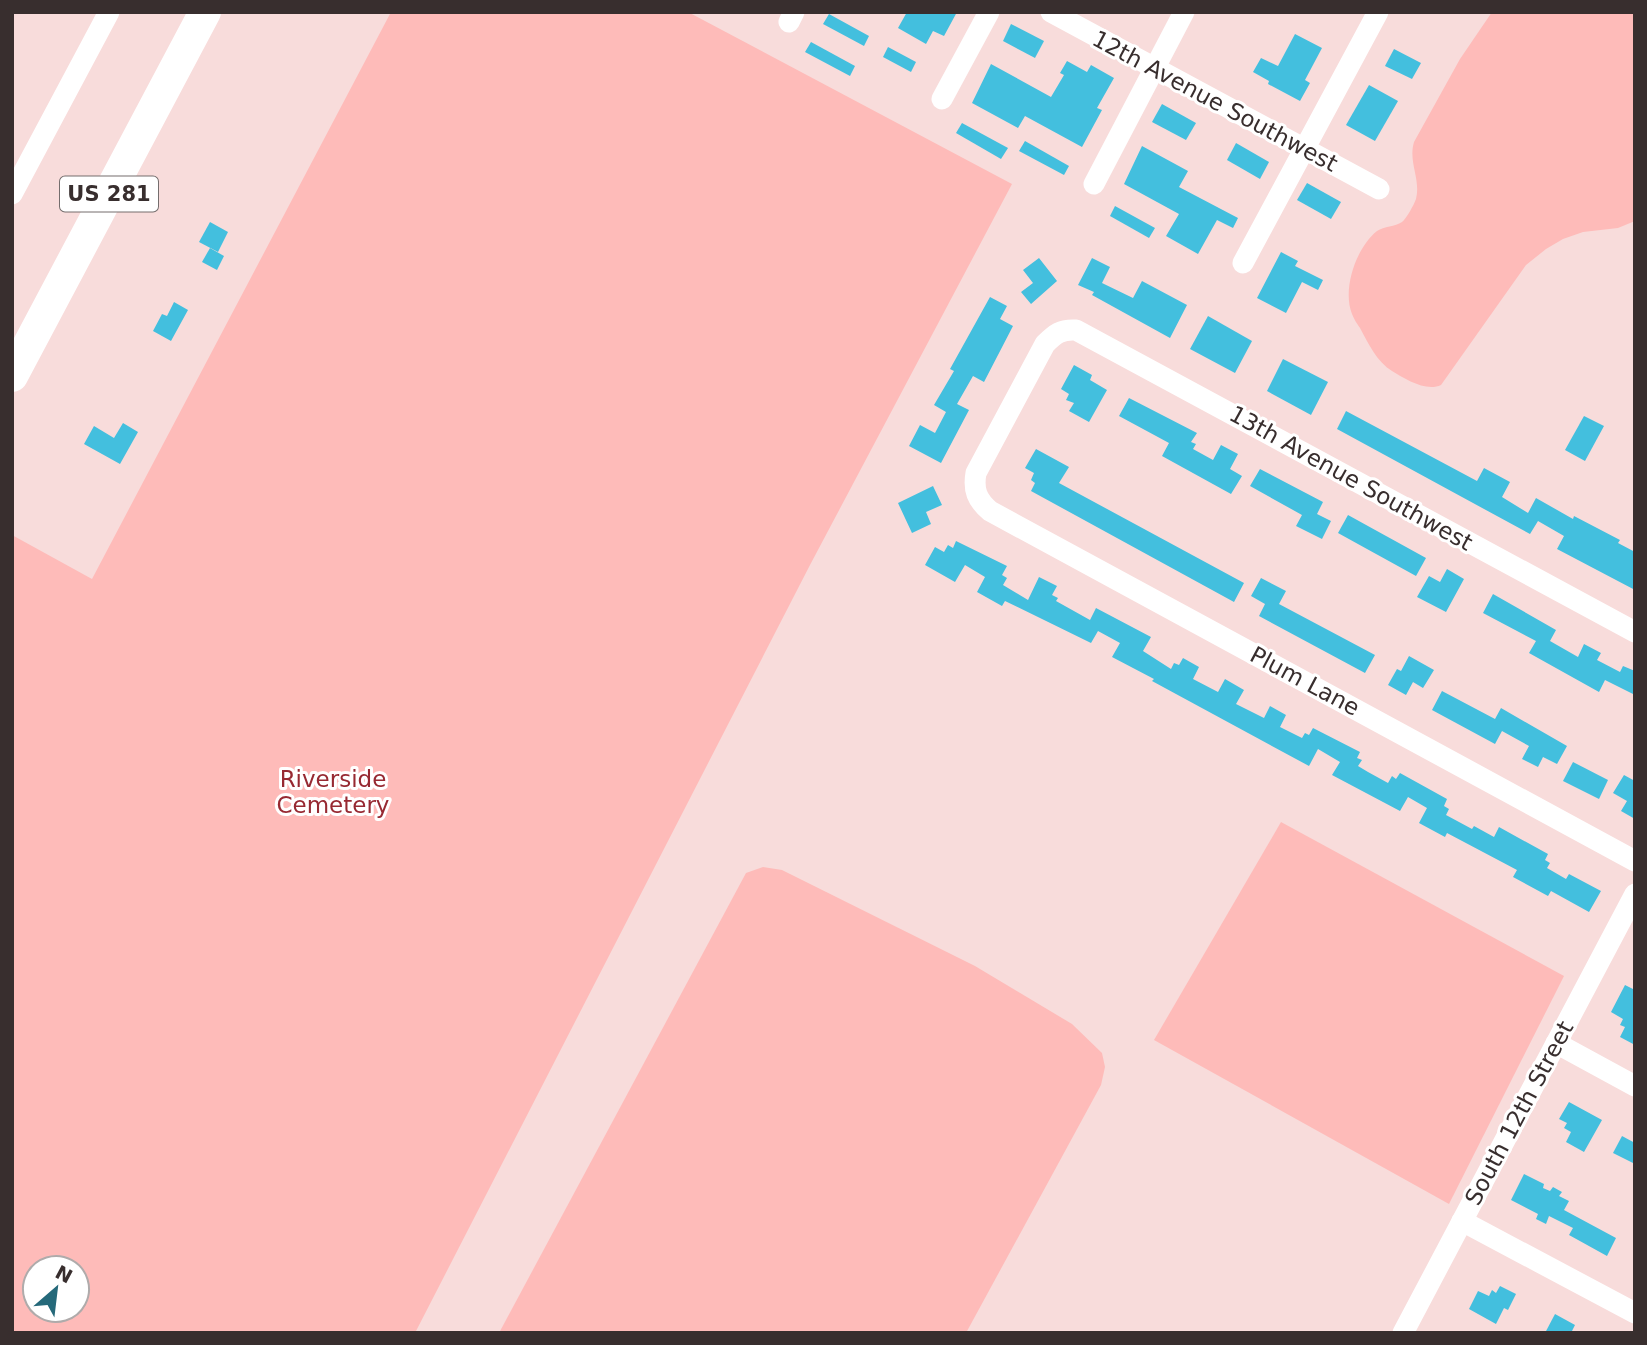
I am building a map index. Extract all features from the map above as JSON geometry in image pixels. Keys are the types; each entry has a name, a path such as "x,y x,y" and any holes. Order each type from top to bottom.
{"highway":[{"name":"US 281","path":"12,376 205,12"}],"street":[{"path":"12,194 109,12"},
{"path":"942,99 989,12"},
{"name":"12th Avenue Southwest","path":"1051,12 1380,189"},
{"path":"1094,184 1184,12"},
{"path":"1243,263 1378,12"},
{"name":"Plum Lane","path":"1066,330 1057,333 1045,344 976,473 974,482 978,498 990,511 1635,860"},
{"name":"13th Avenue Southwest","path":"1066,330 1084,332 1635,632"},
{"name":"South 12th Street","path":"1402,1333 1635,894"},
{"path":"1556,1043 1635,1086"},
{"path":"1462,1221 1635,1313"}],"green space":[{"name":"Riverside Cemetery","path":"391,12 688,12 1012,184 810,565 415,1333 12,1333 12,535 92,579"},
{"path":"1492,12 1635,12 1635,221 1618,228 1583,232 1546,249 1526,265 1441,385 1422,386 1392,371 1373,352 1352,314 1349,304 1350,281 1357,258 1369,238 1380,229 1402,222 1412,208 1417,192 1412,157 1414,142 1460,59"},
{"path":"1281,822 1564,976 1449,1204 1154,1040"},
{"path":"763,867 782,870 975,966 1072,1024 1102,1053 1105,1067 1101,1085 966,1333 499,1333 746,873"}],"building":[{"path":"907,12 957,12 944,36 933,31 926,44 898,28"},
{"path":"829,14 869,36 864,46 823,24"},
{"path":"1011,24 1044,41 1035,58 1003,41"},
{"path":"1295,34 1322,48 1305,80 1310,83 1300,101 1268,84 1269,81 1253,72 1261,58 1278,66"},
{"path":"811,42 855,66 850,76 805,52"},
{"path":"888,47 916,62 911,72 883,57"},
{"path":"1394,49 1421,63 1412,79 1385,66"},
{"path":"1067,61 1087,72 1091,65 1114,78 1097,108 1102,110 1082,147 1025,116 1018,128 972,103 991,64 1051,97 1064,75 1060,73"},
{"path":"1369,85 1398,101 1375,141 1346,125"},
{"path":"1162,104 1196,123 1186,140 1152,122"},
{"path":"962,123 1008,148 1001,159 956,133"},
{"path":"1025,141 1069,166 1064,175 1019,151"},
{"path":"1236,143 1269,162 1260,179 1227,160"},
{"path":"1142,146 1188,171 1179,187 1238,218 1233,228 1217,220 1198,254 1166,236 1179,214 1124,184"},
{"path":"1307,183 1341,202 1331,219 1297,200"},
{"path":"1115,206 1155,228 1149,238 1110,216"},
{"path":"210,222 228,232 218,252 199,242"},
{"path":"210,248 224,256 217,270 202,262"},
{"path":"1281,252 1298,261 1295,266 1323,280 1318,290 1302,282 1286,313 1257,298"},
{"path":"1039,258 1057,281 1031,304 1021,292 1033,283 1023,270"},
{"path":"1092,258 1110,267 1102,283 1133,298 1142,281 1187,305 1170,338 1078,285"},
{"path":"990,297 1007,306 1000,319 1013,326 984,382 973,376 957,404 969,410 941,463 909,446 920,425 935,433 946,412 934,405 954,371 950,369"},
{"path":"174,302 188,310 171,341 153,331 162,314 167,316"},
{"path":"1208,316 1252,341 1235,373 1190,349"},
{"path":"1283,359 1328,382 1311,415 1267,391"},
{"path":"1074,365 1092,375 1090,380 1107,390 1089,422 1069,411 1074,403 1066,400 1069,394 1061,389"},
{"path":"1129,398 1197,433 1191,442 1196,444 1193,449 1213,460 1221,445 1238,454 1230,469 1242,476 1231,494 1162,456 1169,443 1119,416"},
{"path":"1346,411 1477,481 1484,468 1510,482 1502,497 1528,513 1536,498 1573,519 1574,516 1620,540 1618,543 1635,552 1635,590 1557,549 1564,536 1538,521 1530,534 1337,429"},
{"path":"1584,416 1604,426 1585,461 1565,450"},
{"path":"123,423 138,432 120,464 84,444 94,426 114,438"},
{"path":"1036,449 1069,467 1059,483 1244,583 1234,602 1031,491 1035,483 1031,480 1034,473 1025,468"},
{"path":"1260,469 1323,502 1317,514 1331,521 1322,539 1296,526 1302,515 1250,486"},
{"path":"933,486 942,505 926,512 931,524 912,533 898,503"},
{"path":"1348,515 1426,558 1416,576 1338,533"},
{"path":"956,541 1007,566 1002,575 1007,578 1003,585 1028,600 1039,577 1057,586 1052,595 1058,598 1056,601 1090,620 1096,608 1151,637 1143,651 1171,669 1174,663 1179,665 1183,658 1199,667 1193,679 1218,692 1225,679 1244,690 1236,704 1264,718 1270,706 1286,715 1280,727 1302,738 1305,733 1309,735 1313,728 1360,752 1357,758 1362,760 1358,766 1368,772 1388,783 1392,776 1396,779 1400,773 1447,799 1444,806 1449,809 1446,815 1494,837 1499,827 1548,854 1545,860 1550,863 1547,868 1566,879 1569,874 1601,891 1589,912 1551,891 1548,896 1513,877 1517,870 1447,833 1445,837 1419,823 1427,808 1408,797 1400,811 1332,775 1340,762 1318,749 1309,766 1152,681 1154,679 1112,657 1120,643 1098,631 1091,643 1005,601 1002,606 977,592 985,577 965,565 955,582 925,565 935,547 944,552 948,545 953,548"},
{"path":"1447,569 1464,579 1446,612 1417,597 1429,576 1440,582"},
{"path":"1261,578 1286,591 1279,604 1375,655 1365,673 1259,616 1265,604 1251,596"},
{"path":"1493,594 1556,630 1550,641 1578,657 1584,644 1601,653 1597,660 1620,672 1623,666 1635,671 1635,695 1605,680 1599,692 1529,653 1536,641 1483,613"},
{"path":"1409,656 1434,670 1423,688 1413,682 1406,695 1388,685 1397,669 1401,671"},
{"path":"1442,691 1495,719 1501,708 1567,746 1557,764 1543,757 1538,767 1522,759 1529,746 1502,731 1495,744 1432,710"},
{"path":"1573,762 1608,780 1599,799 1563,781"},
{"path":"1624,775 1635,781 1635,819 1621,811 1627,801 1613,793"},
{"path":"1625,985 1635,990 1635,1045 1620,1037 1625,1027 1620,1025 1623,1019 1611,1012"},
{"path":"1569,1102 1602,1120 1584,1152 1566,1142 1571,1132 1564,1128 1567,1123 1559,1119"},
{"path":"1622,1136 1635,1143 1635,1164 1613,1153"},
{"path":"1524,1174 1544,1184 1543,1188 1550,1191 1553,1187 1562,1192 1559,1196 1569,1201 1564,1210 1616,1238 1607,1256 1569,1235 1573,1228 1549,1216 1546,1224 1536,1219 1538,1214 1511,1200"},
{"path":"1500,1286 1516,1294 1508,1310 1504,1308 1496,1324 1469,1309 1478,1291 1489,1296 1492,1290 1496,1293"},
{"path":"1555,1314 1575,1325 1571,1333 1545,1333"}]}
